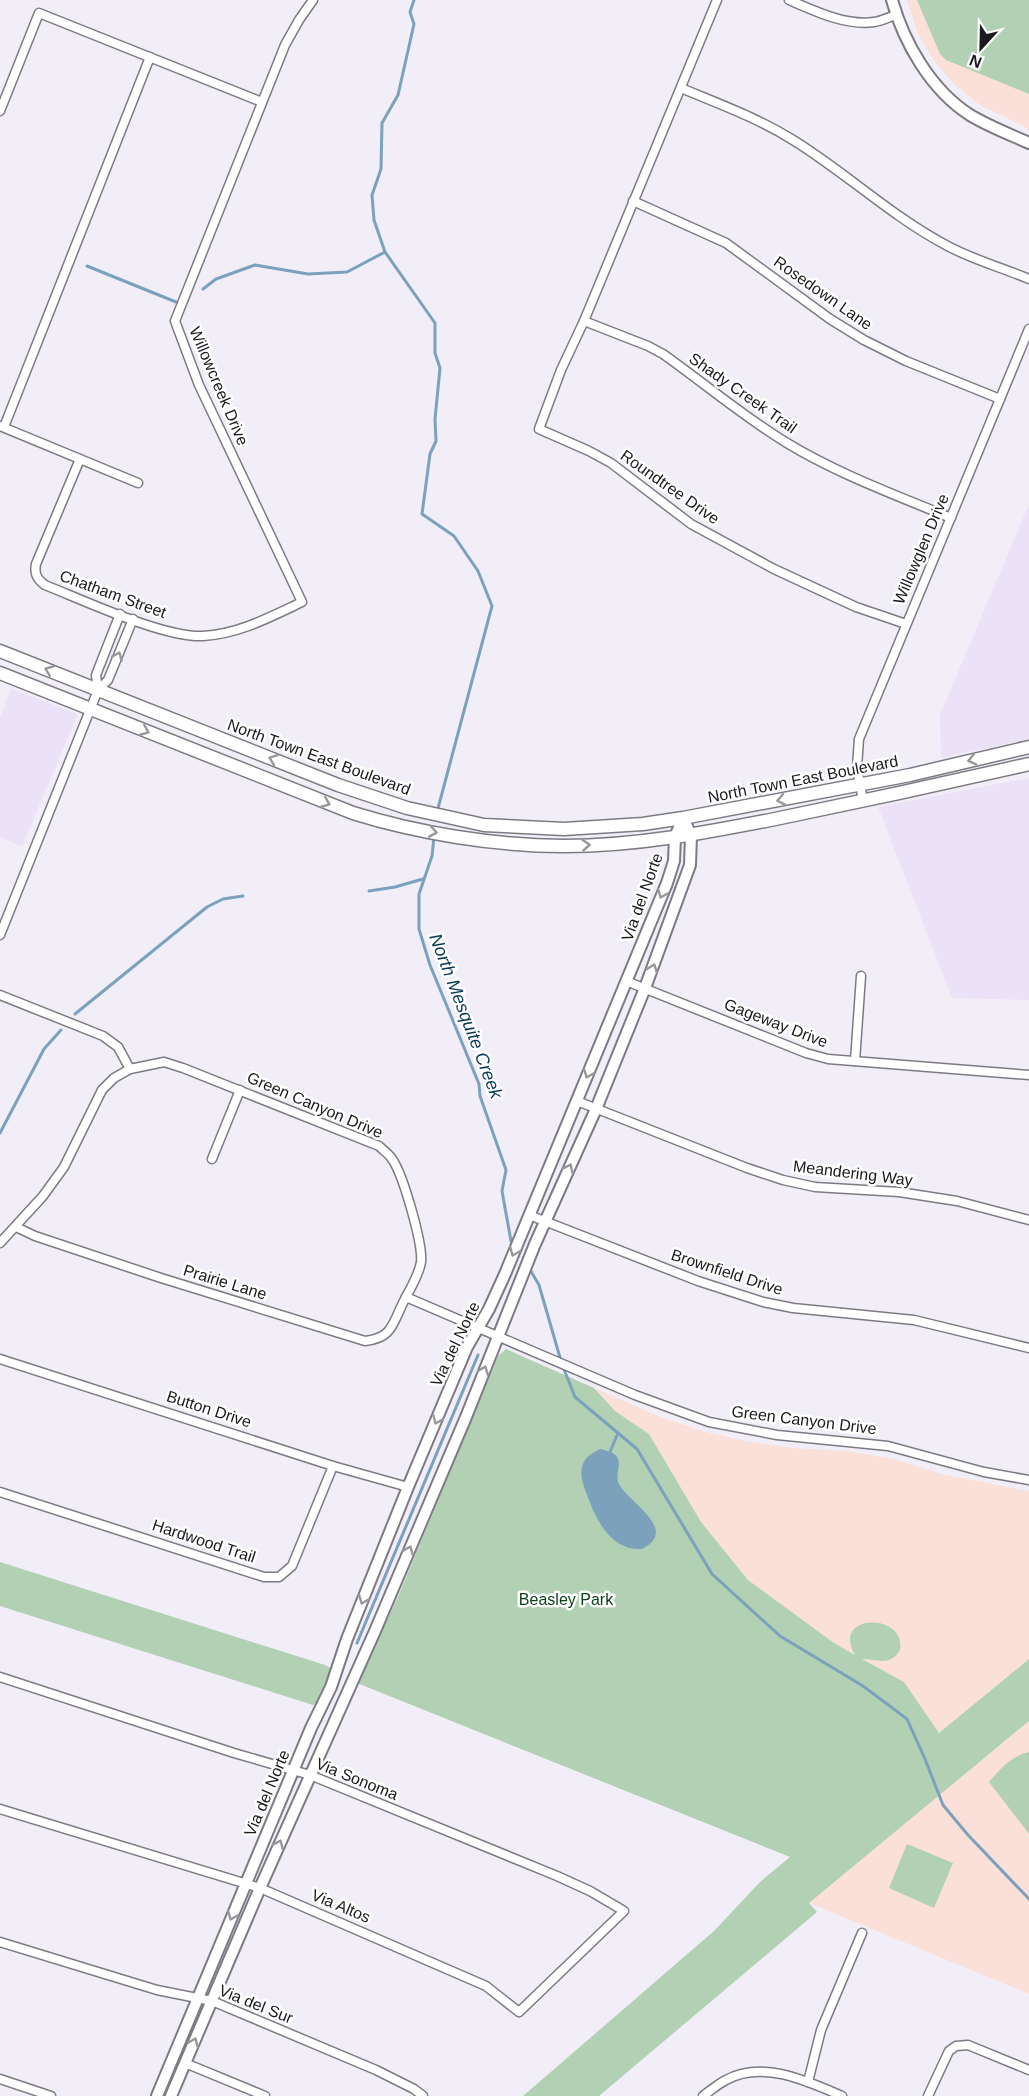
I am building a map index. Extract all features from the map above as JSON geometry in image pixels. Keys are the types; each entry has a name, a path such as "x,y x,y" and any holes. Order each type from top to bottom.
{"main road":[{"name":"North Town East Boulevard","path":"0,651 338,785 407,808 469,823 531,829 597,827 683,818 910,775 1029,747"},
{"name":"North Town East Boulevard","path":"0,674 353,813 400,827 466,838 533,845 565,846 691,835 863,801 1029,764"},
{"path":"531,829 533,845"}],"street":[{"name":"Willowcreek Drive","path":"302,602 199,385 175,321 285,45 298,20 313,0"},
{"path":"584,321 717,0"},
{"path":"789,0 826,15 852,22 875,22 897,15"},
{"path":"892,0 900,28 919,62 953,101 982,122 1029,143"},
{"path":"0,111 39,13 262,102"},
{"path":"138,483 2,427 150,57"},
{"path":"681,88 751,117 792,139 912,225 946,245 1029,279"},
{"name":"Rosedown Lane","path":"633,201 726,243 830,319 864,340 906,361 1000,399"},
{"name":"Roundtree Drive","path":"584,321 561,370 539,429 589,451 611,464 691,524 774,569 856,607 906,624"},
{"name":"Shady Creek Trail","path":"584,321 663,354 759,425 789,444 845,473 951,518"},
{"name":"Willowglen Drive","path":"863,801 857,767 859,739 1029,329"},
{"name":"Chatham Street","path":"80,459 36,564 34,572 38,580 45,585 133,619 178,633 201,636 251,626 302,602"},
{"path":"98,690 96,675 120,614"},
{"path":"0,935 90,709 98,690 108,680 133,619"},
{"name":"Via del Norte","path":"171,2096 423,1519 544,1221 596,1109 645,988 690,865 691,835 683,818"},
{"name":"Via del Norte","path":"157,2096 330,1687 408,1487 463,1358 505,1274 667,883 674,861 675,837 683,818"},
{"path":"855,1062 861,976"},
{"name":"Gageway Drive","path":"626,981 806,1053 828,1059 1029,1075"},
{"path":"0,995 103,1036 118,1047 130,1069 114,1078 102,1090 64,1167 43,1196 0,1243"},
{"name":"Green Canyon Drive","path":"130,1069 164,1062 379,1146 392,1159 415,1226 421,1252 421,1264 406,1297"},
{"path":"212,1159 240,1090"},
{"name":"Meandering Way","path":"577,1101 783,1180 815,1186 899,1192 957,1201 1029,1220"},
{"name":"Brownfield Drive","path":"529,1215 698,1281 764,1302 793,1308 914,1320 1029,1348"},
{"name":"Prairie Lane","path":"16,1227 35,1236 161,1278 365,1341 378,1339 387,1334 406,1297"},
{"path":"406,1297 497,1336"},
{"name":"Green Canyon Drive","path":"497,1336 663,1406 733,1428 777,1435 888,1446 984,1472 1029,1480"},
{"name":"Button Drive","path":"0,1359 333,1466 408,1487"},
{"name":"Hardwood Trail","path":"0,1492 264,1577 279,1577 292,1566 333,1466"},
{"name":"Via Sonoma","path":"0,1677 234,1753 310,1775 565,1880 590,1891 624,1911"},
{"name":"Via Altos","path":"0,1809 260,1888 486,1986 519,2012 624,1911"},
{"path":"808,2082 821,2030 862,1933"},
{"name":"Via del Sur","path":"0,1942 157,1990 212,2001 376,2070 423,2096"},
{"path":"928,2096 949,2051 956,2046 968,2045 1029,2070"},
{"path":"185,2063 265,2096"},
{"path":"703,2096 727,2079 747,2074 778,2072 842,2096"},
{"path":"0,2079 51,2096"}],"shaded area":[{"path":"907,0 1029,0 1029,129 980,105 954,84 934,61 918,34"},
{"path":"1029,504 1029,739 941,758 940,715"},
{"path":"11,689 78,714 22,847 0,837 0,718"},
{"path":"1029,778 1029,1000 952,998 878,807"},
{"path":"594,1388 658,1416 702,1431 793,1448 845,1451 894,1459 941,1474 1029,1491 1029,1659 939,1733 904,1682 834,1643 748,1580 701,1522 649,1434 615,1411"},
{"path":"1029,1721 1029,1994 809,1903"}],"green space":[{"path":"917,0 1029,0 1029,94 946,60 940,54"},
{"name":"Beasley Park","path":"506,1349 594,1388 615,1411 649,1434 701,1522 748,1580 834,1643 855,1655 850,1641 852,1631 860,1625 871,1622 892,1629 899,1638 900,1650 892,1659 883,1661 862,1659 904,1682 939,1733 1029,1659 1029,1721 809,1903 817,1912 599,2096 523,2096 714,1931 760,1882 790,1857 357,1683 397,1599 498,1356"},
{"path":"0,1562 331,1668 318,1702 313,1705 0,1606"},
{"path":"1029,1752 1029,1834 989,1782 1011,1760"},
{"path":"907,1844 953,1863 934,1908 889,1888"}],"water":[{"path":"600,1449 610,1452 618,1459 619,1484 654,1525 656,1534 652,1542 642,1549 622,1545 613,1539 600,1524 591,1505 581,1476 582,1468 584,1461"}],"waterway":[{"name":"North Mesquite Creek","path":"414,0 410,12 414,24 398,95 382,123 381,169 372,195 374,220 385,252 435,323 435,353 440,368 435,419 436,441 430,454 422,514 454,536 478,571 492,606 437,812"},
{"path":"203,289 216,279 255,265 308,274 347,272 385,252"},
{"path":"87,266 176,302"},
{"name":"North Mesquite Creek","path":"434,837 432,856 419,894 419,929 430,965 479,1084 480,1096 506,1170 502,1191 511,1241 514,1245"},
{"path":"369,891 423,879"},
{"path":"75,1014 207,907 223,899 243,896"},
{"path":"0,1133 44,1049 61,1030"},
{"name":"North Mesquite Creek","path":"529,1268 539,1285 561,1361"},
{"path":"357,1643 478,1355"},
{"name":"North Mesquite Creek","path":"563,1367 575,1397 637,1449 712,1574 780,1636 863,1686 907,1719 943,1805 968,1835 1029,1899"},
{"path":"610,1452 618,1433"}]}
